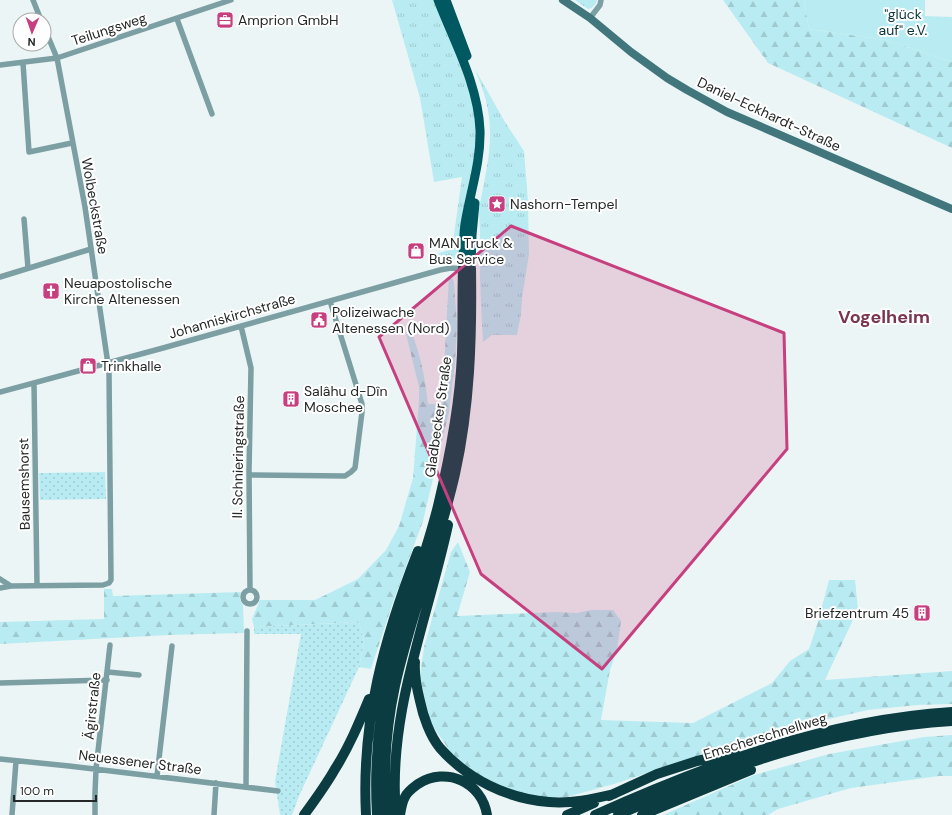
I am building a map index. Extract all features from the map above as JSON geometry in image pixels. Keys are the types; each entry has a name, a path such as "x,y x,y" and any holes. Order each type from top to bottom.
{"highway":[{"name":"Gladbecker Straße","path":"386,815 386,758 390,716 395,687 411,624 437,542 461,444 469,381 472,319 467,269"},
{"name":"Gladbecker Straße","path":"377,815 377,759 381,715 386,685 392,659 438,508 451,442 460,380 467,269"},
{"path":"396,815 395,784 398,735 405,689 444,543 451,510 455,473"},
{"path":"366,815 366,758 377,678 392,621 411,570 438,508"},
{"path":"421,626 415,664 417,690 422,708 433,736 440,747 461,768 485,784 513,796 533,801 571,802 589,800 614,794"},
{"path":"304,815 344,754 377,678"},
{"name":"Emscherschnellweg","path":"595,815 685,776 778,744 870,722 904,716 952,712"},
{"name":"Emscherschnellweg","path":"618,815 711,776 781,753 842,737 906,726 952,721"},
{"path":"642,815 774,761 824,745 842,737"},
{"path":"567,815 657,774 697,760 778,744"},
{"path":"400,815 405,796 426,778 439,776 451,777 463,781 473,788 481,797 487,815"}],"main road":[{"name":"Gladbecker Straße","path":"438,0 464,65 476,102 479,118 479,147 465,225 467,269"},
{"name":"Gladbecker Straße","path":"446,0 476,83 484,113 484,154 474,210 467,269"}],"street":[{"path":"33,0 38,12"},
{"name":"Teilungsweg","path":"0,65 57,58 231,0"},
{"name":"Daniel-Eckhardt-Straße","path":"564,0 590,18 648,65 708,102 727,112 952,209"},
{"path":"590,18 600,4 601,0"},
{"path":"177,19 212,114"},
{"name":"Wolbeckstraße","path":"38,585 103,585 109,583 111,580 109,377 85,207 57,58 52,46"},
{"path":"23,63 30,152 72,143"},
{"path":"24,219 28,268"},
{"path":"0,277 91,249"},
{"name":"Johanniskirchstraße","path":"0,392 107,364 440,270 451,268 467,269"},
{"path":"249,475 345,476 355,468 362,404 330,301"},
{"name":"II. Schnieringstraße","path":"241,326 251,368 249,475 250,590"},
{"name":"Bausemshorst","path":"34,383 38,585"},
{"path":"0,579 11,586"},
{"path":"0,588 38,585"},
{"path":"246,786 248,631"},
{"name":"Ägirstraße","path":"96,815 96,770 110,645"},
{"path":"157,776 172,646"},
{"path":"108,672 139,675"},
{"path":"0,683 107,680"},
{"name":"Neuessener Straße","path":"0,759 246,786 278,791"},
{"path":"12,815 16,761"},
{"path":"214,815 216,783"}],"highlighted area":[{"path":"511,226 784,333 787,449 602,669 481,574 379,337"}],"green space":[{"path":"392,0 435,0 472,97 477,128 475,157 460,232 458,254 452,262 440,266 439,253 452,249 462,177 434,182 420,98"},
{"path":"575,0 597,0 594,6 588,9"},
{"path":"723,0 804,0 809,29 886,40 952,62 952,148 768,63"},
{"name":"\"glück auf\" e.V.","path":"804,0 925,0 925,16 952,17 952,62 886,40 809,29"},
{"path":"475,69 505,122 524,151 528,201 529,254 517,335 492,335 483,342 480,290 479,209 488,160 490,123 483,90"},
{"path":"449,277 453,279 454,283 457,324 455,363 449,412 423,521 392,605 371,669 359,667 364,642 359,622 254,627 252,619 260,600 315,600 358,579 386,550 399,526 413,478 419,387 406,334 412,333 415,342 426,385 428,404 442,404"},
{"path":"105,472 106,499 40,500 39,473"},
{"path":"458,542 470,572 457,616 556,612 577,613 591,610 613,610 621,621 617,650 610,670 601,720 693,723 772,683 790,661 809,649 829,580 855,580 858,609 825,680 952,671 952,704 918,705 868,710 794,727 704,754 614,784 567,797 539,797 512,792 469,769 452,754 430,722 420,677 424,647 451,552"},
{"path":"104,589 112,589 113,596 241,592 240,600 243,605 244,633 169,635 0,644 0,622 104,619"},
{"path":"359,622 364,642 359,667 299,796 292,815 280,815 275,781 301,634 254,634 254,627"},
{"path":"952,735 952,776 939,776 851,788 778,809 768,815 663,815 754,775 829,754 924,737"}],"place":[{"name":"Amprion GmbH","path":"225,20"},
{"name":"Nashorn-Tempel","path":"497,204"},
{"name":"MAN Truck & Bus Service","path":"416,251"},
{"name":"Neuapostolische Kirche Altenessen","path":"51,291"},
{"name":"Polizeiwache Altenessen (Nord)","path":"319,320"},
{"name":"Trinkhalle","path":"88,366"},
{"name":"Salâhu d-Dîn Moschee","path":"291,399"},
{"name":"Briefzentrum 45","path":"922,613"}],"district":[{"name":"Vogelheim","path":"884,317"}]}
